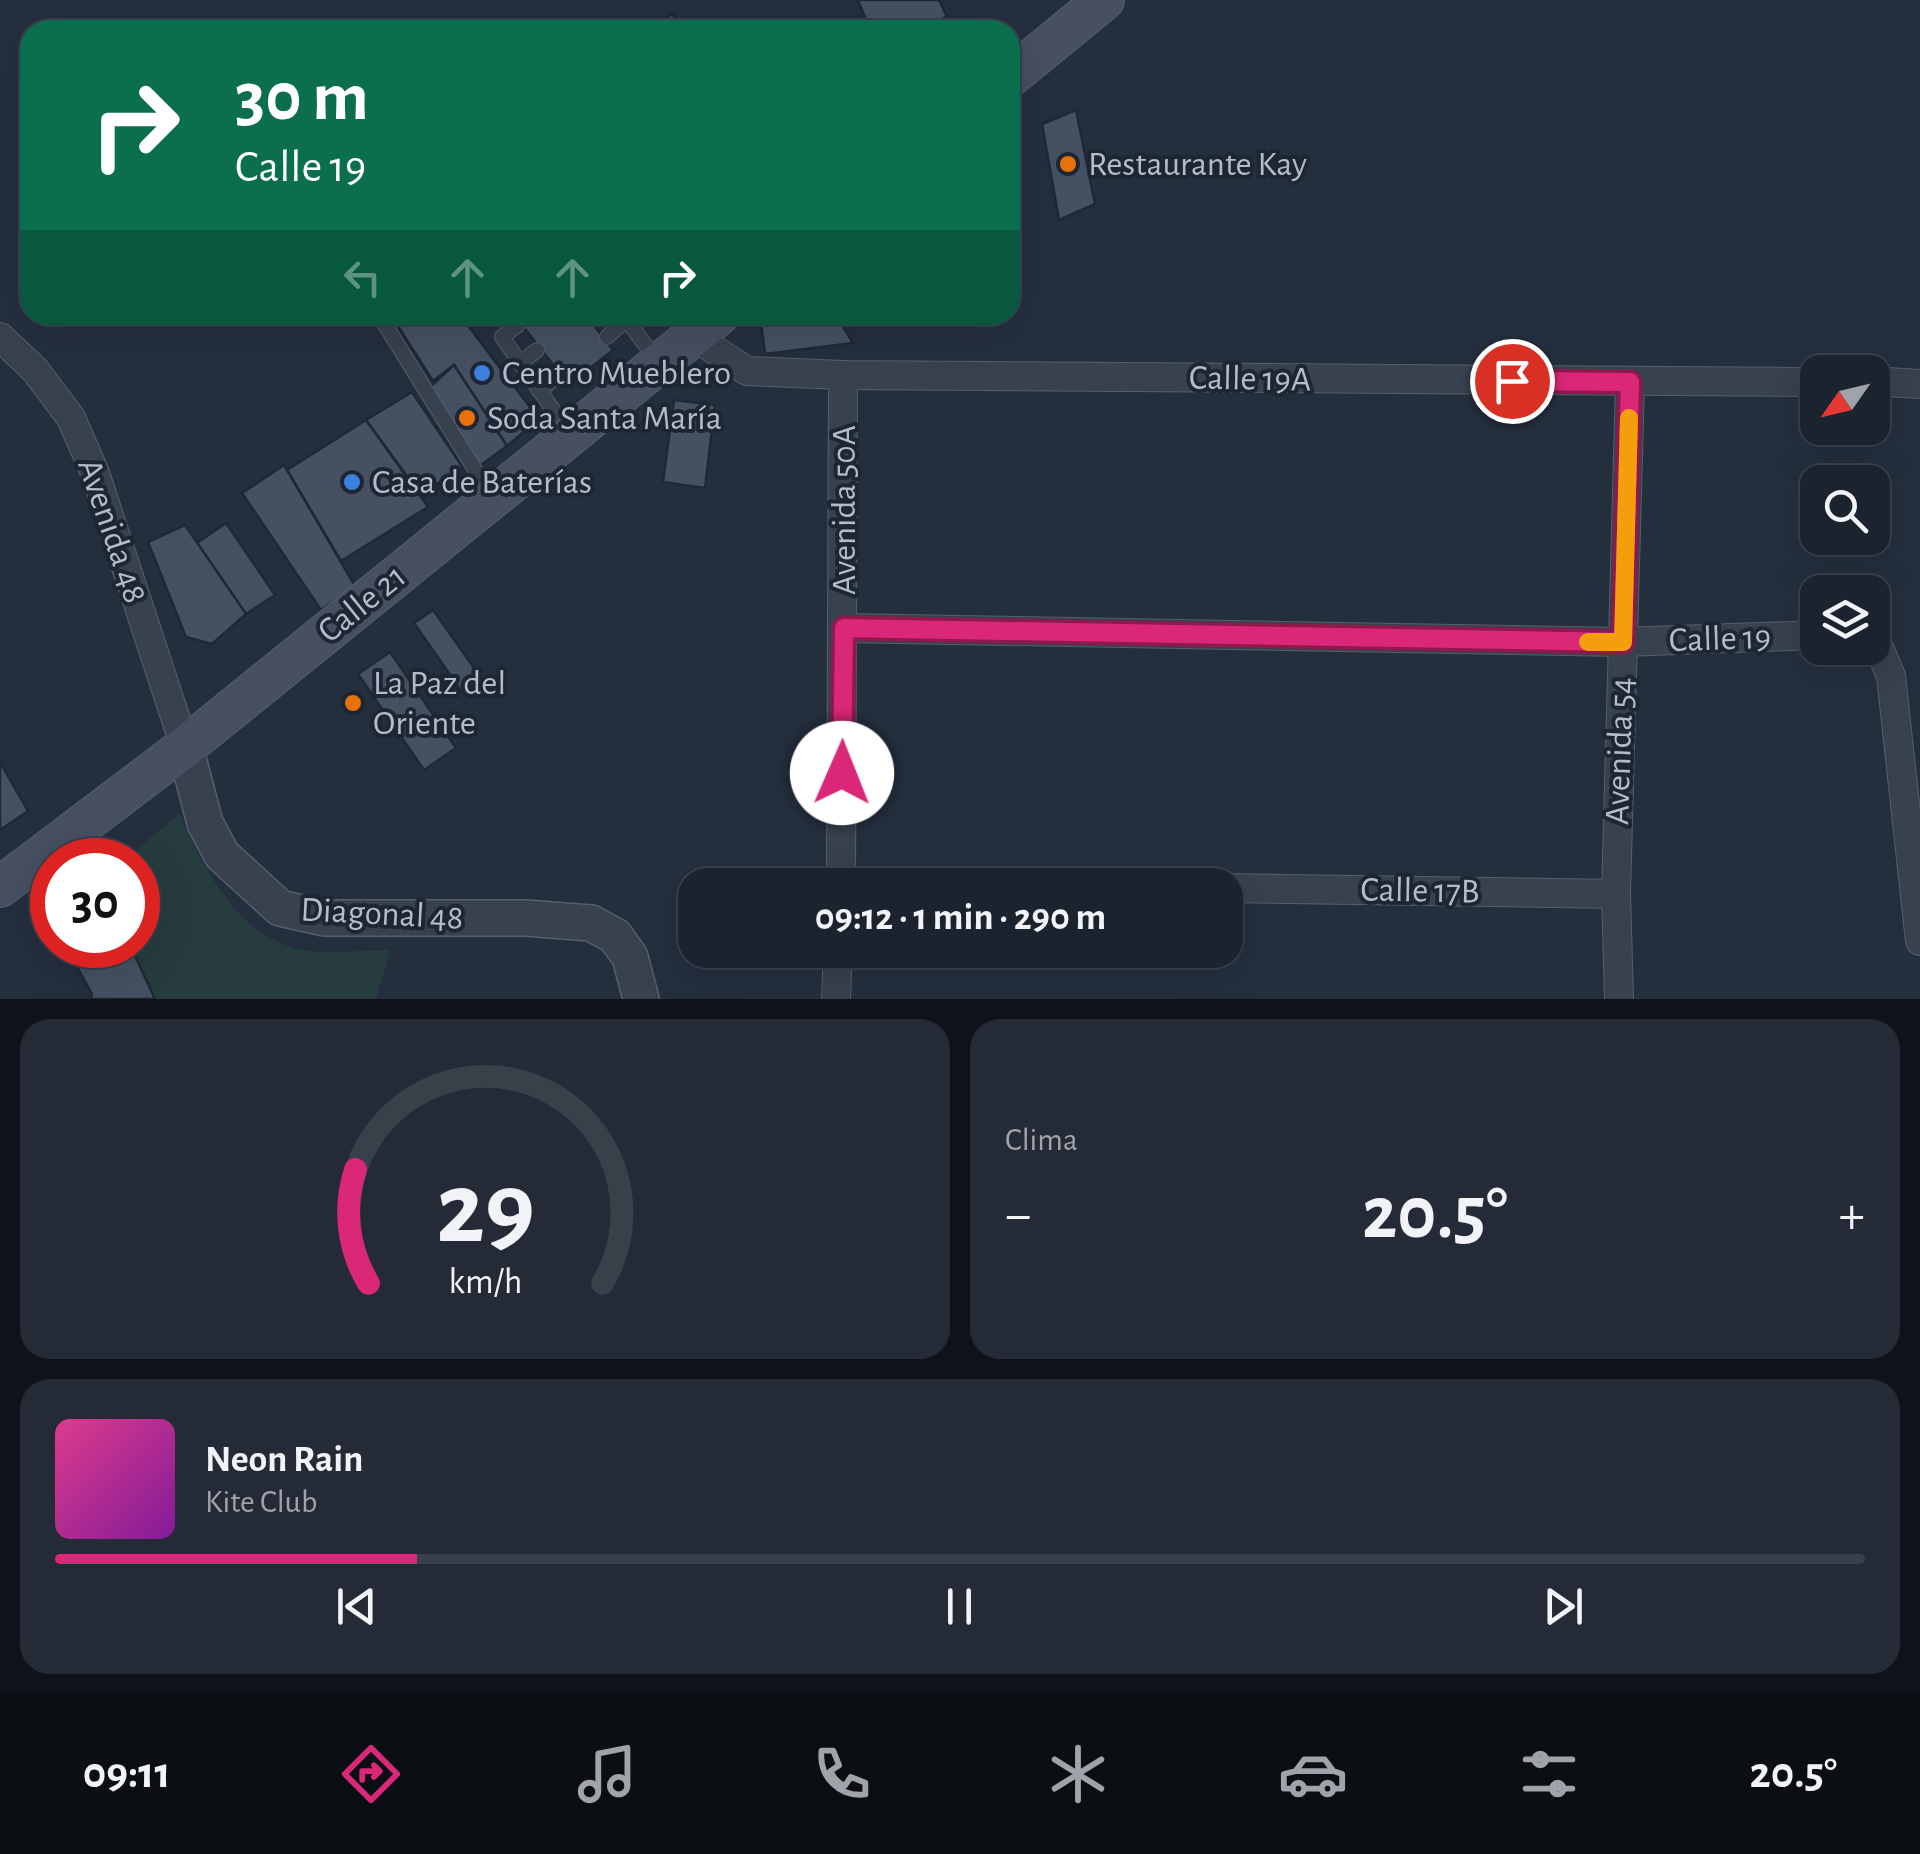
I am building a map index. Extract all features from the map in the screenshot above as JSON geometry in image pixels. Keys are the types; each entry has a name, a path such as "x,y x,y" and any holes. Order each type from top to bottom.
{"main road":[{"path":"1020,69 1104,0"},
{"name":"Calle 21","path":"0,887 186,746 706,326"}],"street":[{"name":"Calle 19A","path":"706,326 746,370 1800,382"},
{"name":"Avenida 48","path":"0,337 35,370 71,418 94,473 186,746"},
{"name":"Avenida 50A","path":"841,868 844,374"},
{"name":"Avenida 54","path":"1619,999 1616,894 1630,382"},
{"path":"1890,382 1920,384"},
{"name":"Calle 19","path":"844,628 1623,642 1800,636"},
{"path":"1886,665 1891,676 1920,942"},
{"name":"Diagonal 48","path":"186,746 204,823 222,856 280,908 324,918 524,918 591,923 615,936 630,957 642,999"},
{"name":"Calle 17B","path":"1243,888 1616,894"},
{"path":"836,999 837,968"}],"lane":[{"path":"385,325 493,498"},
{"path":"517,325 502,337 570,435"},
{"path":"606,336 618,325"},
{"path":"630,325 658,363"},
{"path":"520,364 537,350"},
{"path":"538,391 556,376"}],"green space":[{"path":"179,814 224,895 256,928 275,940 306,951 390,950 376,999 155,999 141,968 160,968 160,838 151,838"}],"building":[{"path":"858,0 939,0 947,17 940,20 866,20"},
{"name":"Restaurante Kay","path":"1076,110 1095,204 1059,220 1042,124"},
{"name":"Centro Mueblero","path":"397,325 468,325 539,419 507,446 454,365 433,381"},
{"path":"522,325 594,325 613,350 569,385"},
{"path":"761,325 842,325 853,343 765,354"},
{"name":"Soda Santa María","path":"454,365 507,446 477,468 427,390"},
{"path":"412,392 463,468 420,494 366,420"},
{"path":"674,400 715,405 705,488 663,482"},
{"name":"Casa de Baterías","path":"366,420 428,507 341,561 287,470"},
{"path":"284,465 355,586 321,610 242,493"},
{"path":"226,523 275,595 246,614 197,543"},
{"path":"185,525 246,614 212,644 186,637 148,542"},
{"path":"433,610 482,679 462,692 414,623"},
{"path":"390,652 456,748 424,770 358,674"},
{"path":"0,762 28,811 0,830"},
{"path":"78,968 141,968 155,999 90,999 92,994"}],"slow traffic":[{"path":"1588,642 1623,642 1629,418"}],"place":[{"name":"Restaurante Kay","path":"1068,164"},
{"name":"Centro Mueblero","path":"482,373"},
{"name":"Soda Santa María","path":"467,418"},
{"name":"Casa de Baterías","path":"352,482"},
{"name":"La Paz del Oriente","path":"353,703"}],"route":[{"path":"842,773 844,628 1623,642 1630,382 1512,381"}]}
